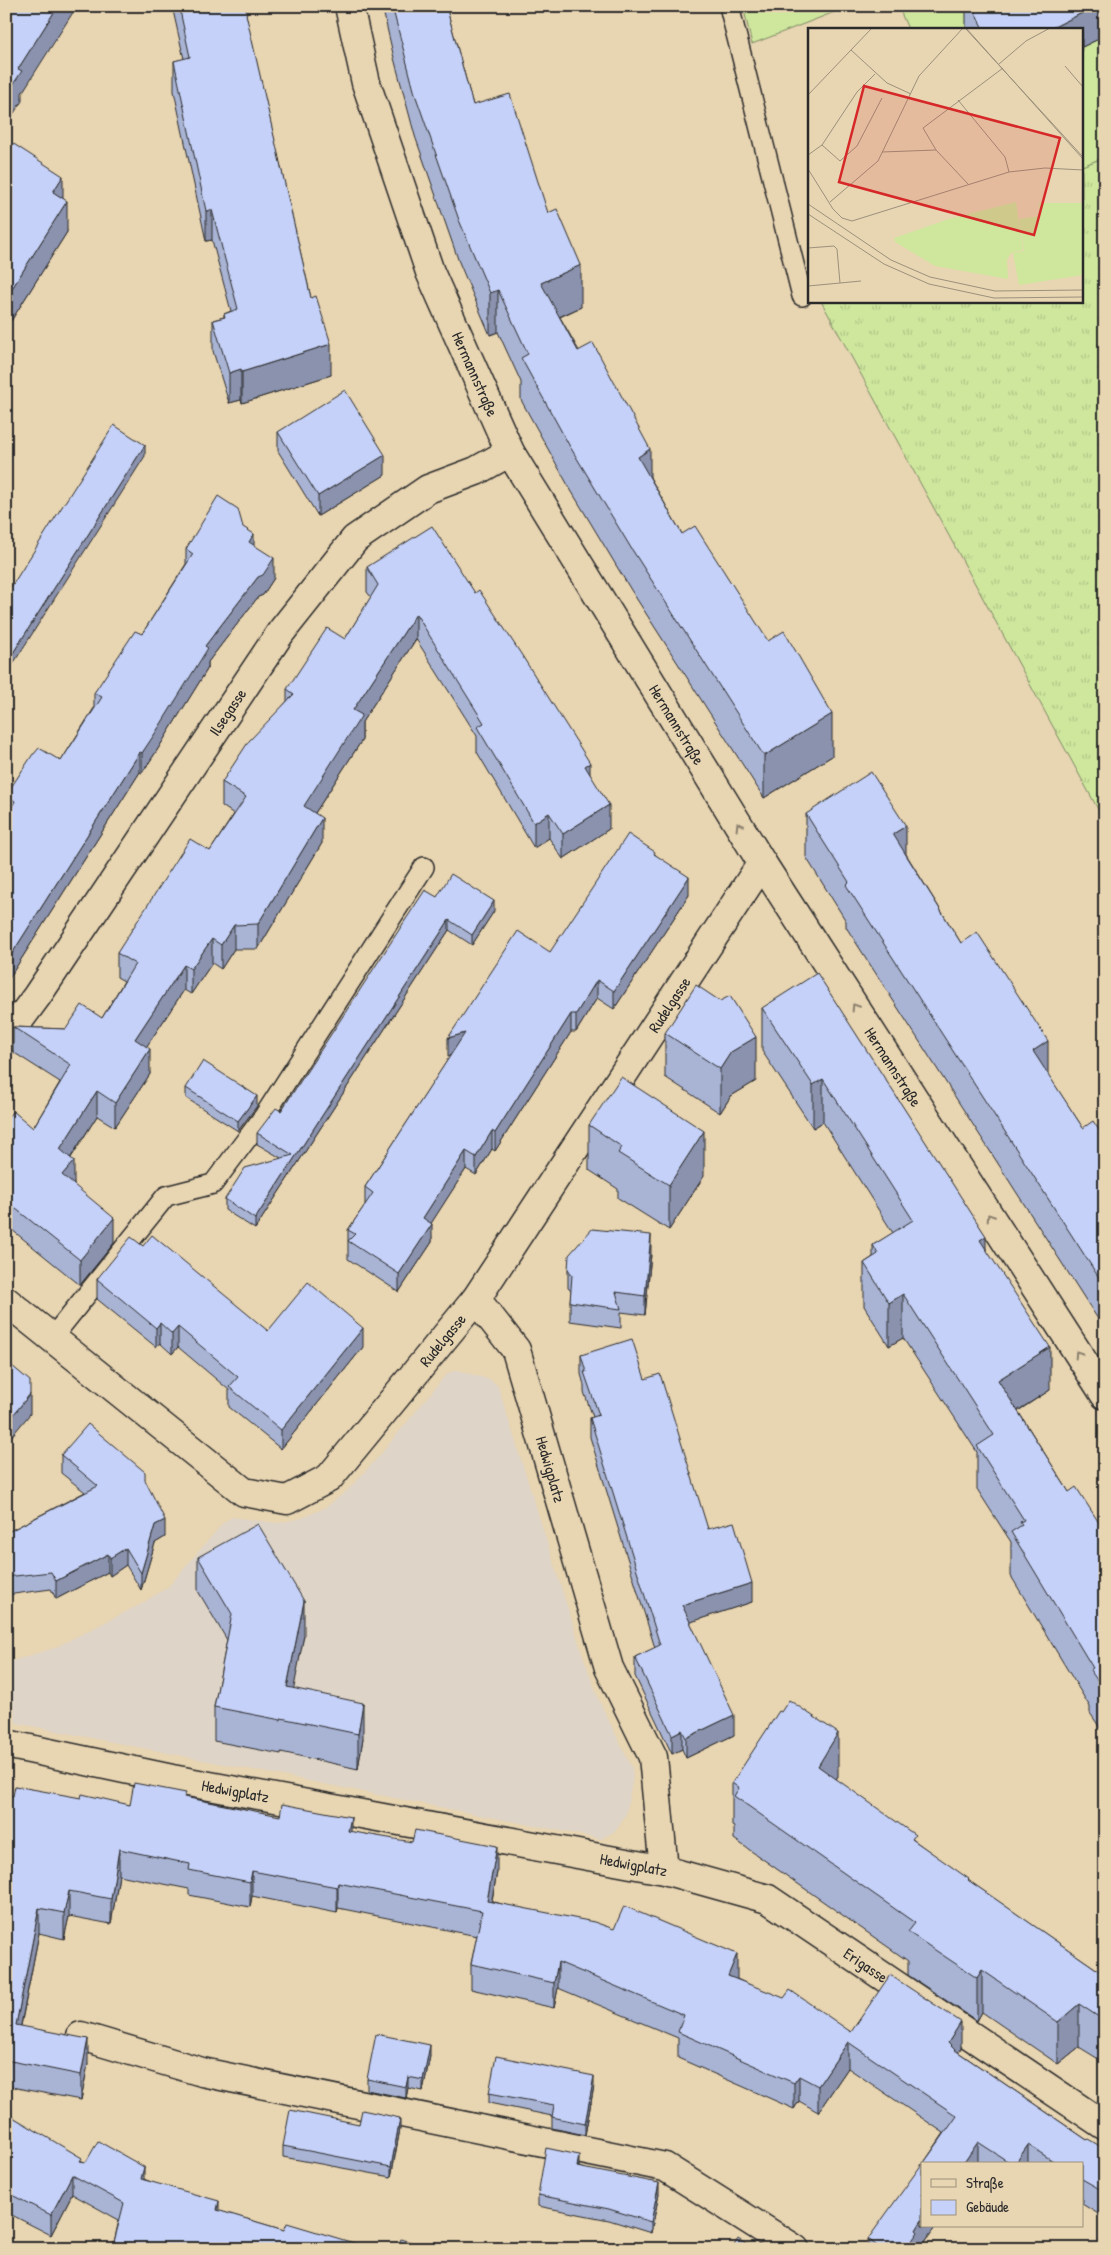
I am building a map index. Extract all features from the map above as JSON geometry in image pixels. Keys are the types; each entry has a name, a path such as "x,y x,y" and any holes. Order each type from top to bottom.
{"street":[{"name":"Hermannstraße","path":"349,6 366,83 430,272 510,452 762,863 1105,1395"},
{"name":"Ilsegasse","path":"6,1038 37,996 281,632 355,539 428,488 476,471 510,452"},
{"name":"Rudelgasse","path":"6,1301 244,1492 287,1500 329,1478 476,1299 762,863"},
{"name":"Hedwigplatz","path":"6,1744 172,1779 664,1870 653,1757 609,1668 516,1350 476,1299"},
{"name":"Erigasse","path":"664,1870 768,1899 1105,2126"},
{"path":"81,2036 202,2072 665,2167 796,2249"}],"lane":[{"path":"729,6 802,296"},
{"path":"52,1339 166,1196 213,1184 264,1116 424,867"}],"shaded area":[{"path":"458,1370 491,1380 498,1386 582,1653 599,1700 632,1768 633,1777 626,1814 618,1828 612,1833 601,1839 6,1721 6,1663 54,1648 139,1605 168,1587 223,1523 232,1517 277,1523 302,1518 326,1507 347,1491 380,1455 444,1377 450,1372"}],"green space":[{"path":"743,6 850,6 752,44"},
{"path":"898,6 1105,6 1105,157 1084,165 1084,28 908,28"},
{"path":"1105,157 1105,822 822,302 1084,302 1084,165"}],"building":[{"path":"6,6 58,6 18,69 22,71 6,95"},
{"path":"179,6 245,6 311,298 316,296 331,344 242,372 241,369 229,373 213,320 225,317 224,314 238,309 212,210 206,211 174,61 190,57"},
{"path":"392,6 446,6 473,105 510,94 548,213 557,209 581,265 541,283 578,351 593,343 650,449 638,457 682,534 695,526 768,641 784,631 832,714 764,756 631,548 569,445 521,358 528,354 498,290 490,293 459,220 415,94"},
{"path":"972,6 1096,6 1052,28 983,28"},
{"path":"6,139 63,176 53,192 67,201 11,290 6,287"},
{"path":"345,390 385,455 318,496 278,432"},
{"path":"114,425 145,445 6,664 6,595"},
{"path":"218,496 238,509 243,527 254,534 249,542 274,558 263,575 258,577 205,646 208,648 156,732 142,753 140,752 6,963 6,818 15,801 6,795 39,748 61,761 102,697 94,693 135,631 142,634 193,554 186,549"},
{"path":"432,526 475,593 479,590 521,654 590,763 585,766 609,805 563,834 549,813 534,823 477,727 484,723 416,614 353,710 362,715 304,806 322,818 258,924 234,925 221,945 212,939 191,969 184,965 135,1039 150,1049 115,1103 97,1091 60,1149 74,1161 62,1175 114,1218 80,1260 6,1201 6,1119 13,1111 33,1128 71,1065 13,1027 66,1029 82,1005 102,1018 135,964 117,953 190,839 210,851 246,797 222,782 249,741 294,694 287,689 327,628 345,639 378,585 367,567"},
{"path":"871,772 906,826 893,834 961,943 977,932 1048,1041 1033,1051 1083,1128 1093,1121 1105,1139 1105,1287 846,885 849,882 806,814"},
{"path":"628,834 689,877 614,991 597,980 576,1014 571,1014 495,1133 492,1131 476,1157 466,1151 423,1218 432,1224 399,1274 348,1241 355,1234 348,1230 373,1193 365,1187 465,1033 448,1038 518,931 550,952"},
{"path":"451,874 494,901 472,935 449,920 255,1219 225,1199 245,1168 293,1155 257,1133 276,1108 281,1111 425,890 437,897"},
{"path":"817,973 986,1236 980,1240 1050,1347 998,1380 1069,1492 1076,1487 1105,1532 1105,1691 1090,1670 1093,1668 1011,1532 1022,1525 1020,1522 1024,1520 977,1446 994,1435 903,1294 889,1303 864,1263 878,1254 873,1245 913,1220 823,1079 813,1085 762,1008"},
{"path":"696,985 720,1001 730,996 756,1037 731,1052 720,1069 665,1033"},
{"path":"203,1061 257,1096 238,1121 186,1088"},
{"path":"621,1077 704,1131 669,1185 618,1153 622,1147 589,1125"},
{"path":"592,1229 651,1235 645,1296 616,1292 621,1309 570,1302 572,1275 568,1269 569,1255"},
{"path":"152,1235 268,1331 308,1282 363,1328 281,1430 229,1387 238,1377 178,1327 172,1334 160,1323 156,1328 97,1279 131,1237 143,1246"},
{"path":"632,1339 645,1379 660,1374 708,1529 734,1522 752,1583 682,1605 734,1715 686,1738 682,1730 672,1735 635,1657 660,1645 590,1418 599,1415 584,1372 586,1372 581,1355"},
{"path":"6,1361 30,1381 30,1394 6,1424"},
{"path":"88,1424 145,1472 145,1480 165,1520 155,1525 141,1573 126,1548 110,1558 108,1554 56,1581 51,1572 6,1577 6,1533 98,1486 61,1455"},
{"path":"258,1524 304,1601 287,1687 363,1703 358,1734 281,1718 281,1720 214,1707 232,1614 198,1557"},
{"path":"789,1700 838,1733 818,1766 915,1835 912,1839 968,1880 1105,1975 1105,2021 1079,2004 1058,2022 982,1970 977,1978 908,1932 915,1923 734,1796 739,1788 732,1783 779,1711 781,1712"},
{"path":"134,1783 186,1793 184,1797 280,1816 282,1804 351,1817 348,1831 412,1842 415,1830 497,1846 487,1901 594,1922 614,1929 624,1906 737,1954 728,1976 784,1998 790,1990 851,2032 890,1975 961,2022 948,2043 955,2050 1087,2140 1105,2149 1105,2192 1084,2180 1084,2162 1055,2162 1028,2145 1016,2162 1009,2162 978,2142 964,2162 924,2162 957,2116 848,2042 818,2086 799,2076 794,2083 678,2032 684,2015 558,1962 554,1983 471,1964 482,1911 338,1883 337,1887 252,1871 250,1882 189,1870 190,1864 119,1849 111,1899 69,1891 64,1913 39,1908 16,2025 88,2039 81,2075 6,2060 6,1795 13,1796 15,1786 81,1798 82,1794 130,1805"},
{"path":"376,2034 430,2045 423,2080 408,2077 406,2087 367,2079"},
{"path":"496,2056 594,2076 585,2124 552,2117 554,2105 489,2093"},
{"path":"290,2110 359,2124 362,2110 400,2118 391,2167 283,2146"},
{"path":"6,2113 82,2158 80,2161 86,2162 98,2141 144,2167 141,2179 219,2201 217,2210 284,2230 287,2223 374,2249 139,2249 114,2242 124,2203 72,2175 51,2215 6,2192"},
{"path":"546,2148 579,2155 577,2167 659,2183 651,2222 609,2209 538,2195"},
{"path":"921,2165 921,2222 916,2230 918,2232 906,2249 881,2249 868,2239"},
{"path":"401,2239 436,2249 397,2249"},
{"path":"738,2239 753,2249 732,2249"}]}
